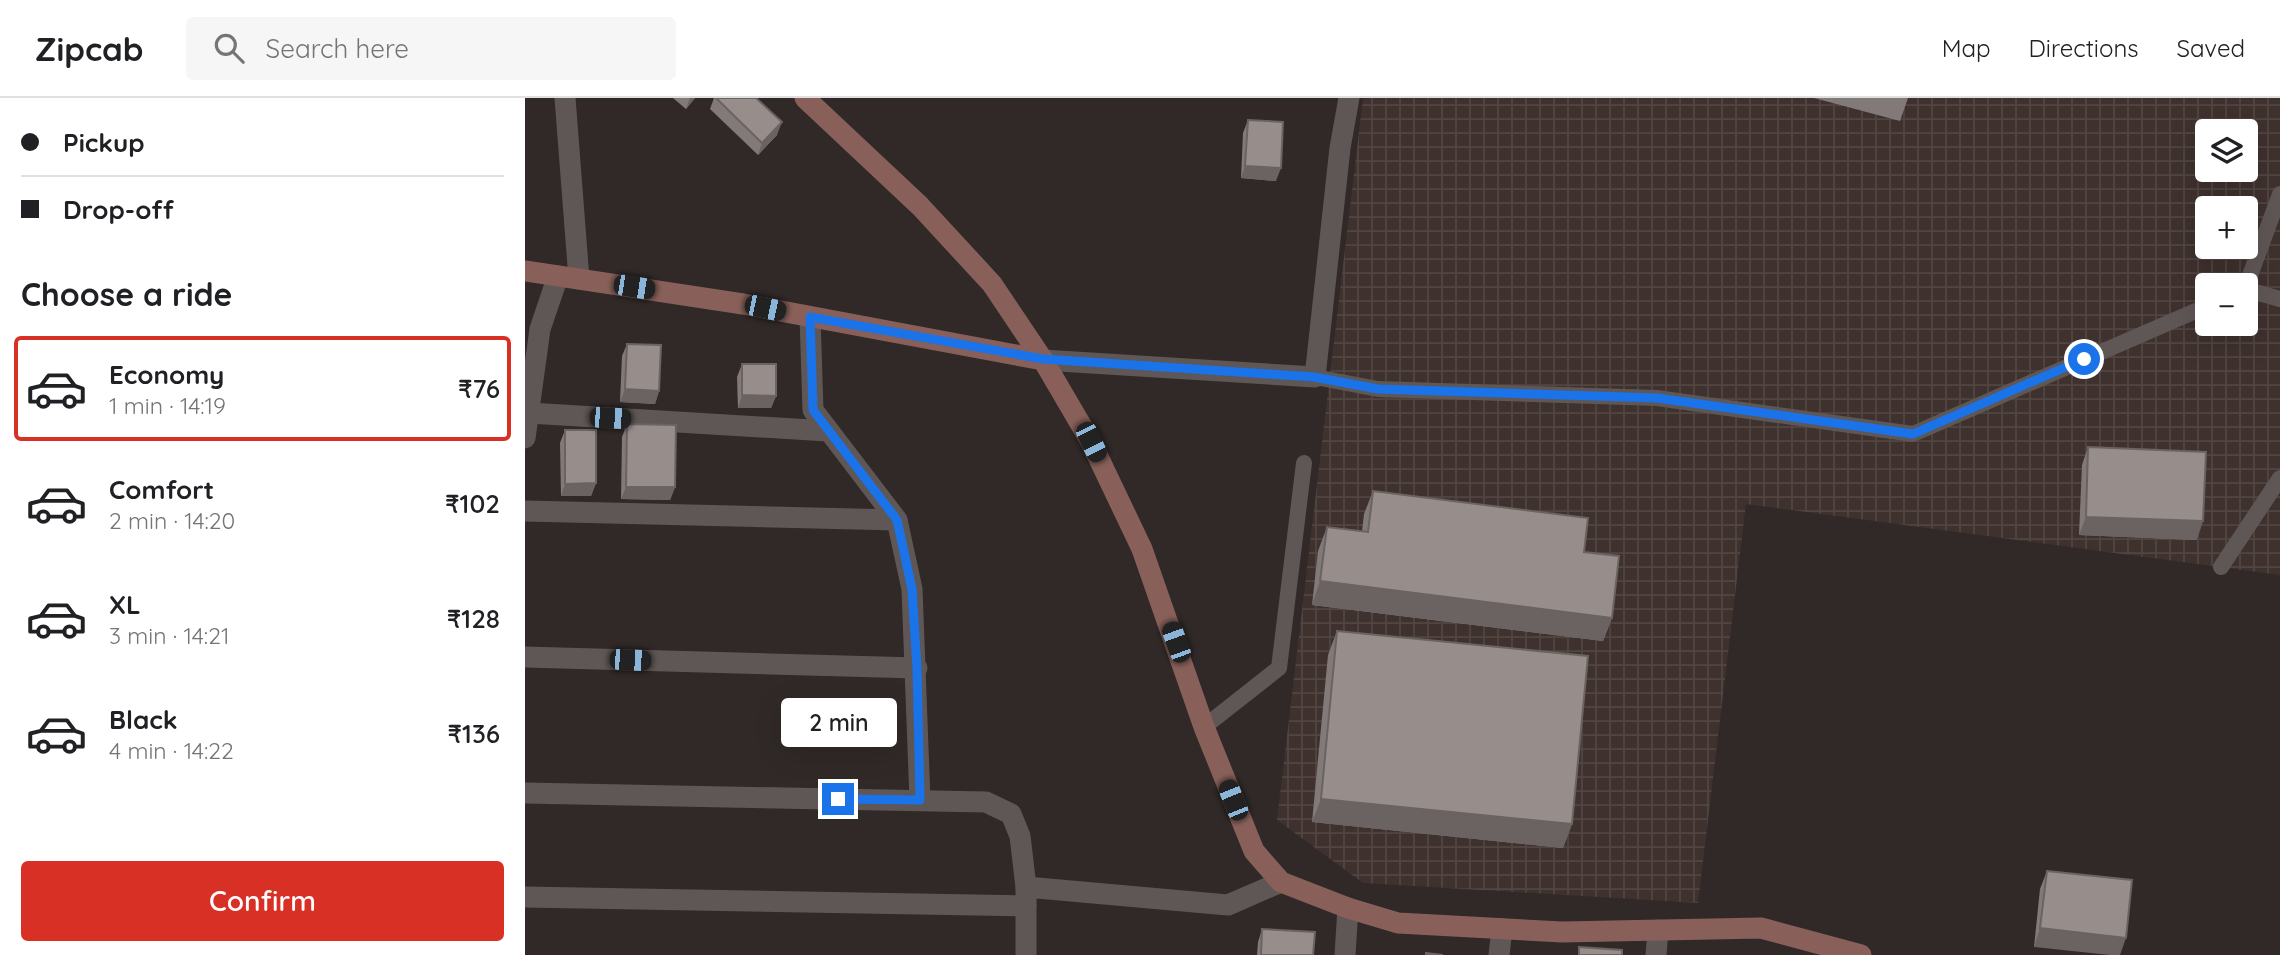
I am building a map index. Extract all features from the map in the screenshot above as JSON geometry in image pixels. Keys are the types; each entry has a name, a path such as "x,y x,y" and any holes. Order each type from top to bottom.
{"main road":[{"path":"805,98 920,206 992,284 1043,359 1091,442 1142,549 1204,727 1254,851 1281,882 1347,908 1398,923 1502,929 1761,928 1861,955"},
{"path":"525,271 743,303 1043,359"}],"street":[{"path":"565,98 579,279"},
{"path":"1043,359 1314,377 1340,148 1349,98"},
{"path":"525,438 540,329 558,276"},
{"path":"810,317 813,410 897,520 912,589 920,800"},
{"path":"529,413 828,431"},
{"path":"525,510 897,520"},
{"path":"525,657 917,668"},
{"path":"525,793 986,802 1011,814 1020,836 1026,896 1026,955"},
{"path":"525,897 1026,896 1228,905 1281,882"},
{"path":"1345,955 1347,908"},
{"path":"1499,955 1502,929"},
{"path":"1656,955 1658,930"}],"lane":[{"path":"2251,273 2280,194"},
{"path":"2258,293 2280,299"},
{"path":"1314,377 1378,389 1657,398 1913,434 2195,311"},
{"path":"1204,727 1279,668 1304,463"},
{"path":"2221,567 2280,478"}],"shaded area":[{"path":"1363,98 2280,98 2280,575 1746,504 1698,903 1363,883 1277,820"}],"building":[{"path":"716,98 756,98 782,122 762,143"},
{"path":"1248,120 1283,122 1281,168 1245,166"},
{"path":"627,344 661,345 659,391 625,389"},
{"path":"742,364 776,364 776,396 742,395"},
{"path":"627,424 676,425 675,487 626,487"},
{"path":"565,430 596,430 596,483 565,484"},
{"path":"2088,447 2206,452 2203,521 2086,517"},
{"path":"1373,491 1588,518 1584,552 1619,556 1612,618 1320,581 1327,527 1368,532"},
{"path":"1337,631 1588,656 1572,824 1321,799"},
{"path":"2047,871 2132,880 2126,938 2040,928"},
{"path":"1262,929 1315,932 1313,955 1261,955"},
{"path":"1579,947 1622,950 1622,955 1579,955"}],"route":[{"path":"838,799 920,800 917,668 912,589 897,520 813,410 810,317 1043,359 1314,377 1378,389 1657,398 1913,434 2084,359"}]}
